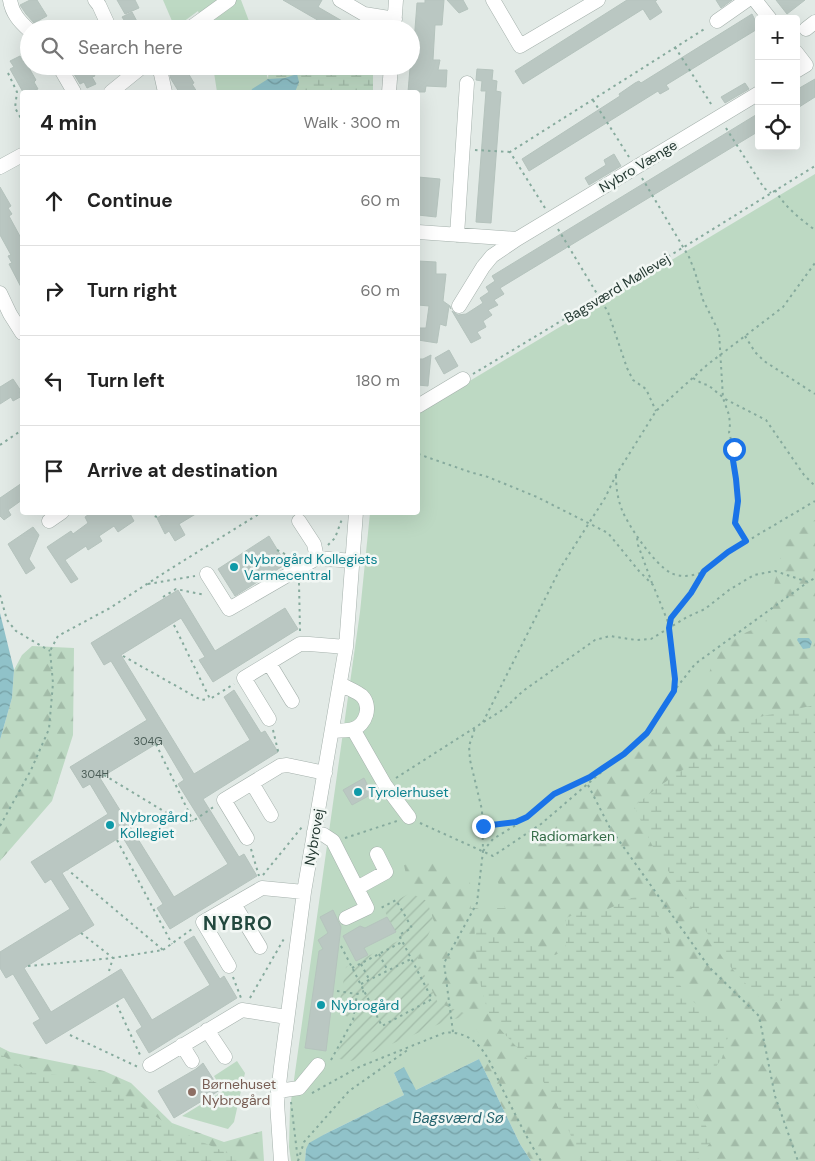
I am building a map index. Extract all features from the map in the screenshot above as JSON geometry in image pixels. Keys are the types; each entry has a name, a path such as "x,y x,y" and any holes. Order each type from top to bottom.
{"street":[{"path":"10,0 11,6 20,21"},
{"path":"95,0 106,20"},
{"path":"201,20 229,0"},
{"path":"340,0 364,14 382,20"},
{"path":"394,20 396,0"},
{"path":"492,0 520,46 598,0"},
{"path":"717,21 747,0"},
{"path":"755,0 767,15"},
{"path":"800,57 806,65 800,69"},
{"path":"64,75 73,90"},
{"path":"113,90 131,75"},
{"path":"160,75 164,90"},
{"path":"389,90 390,75"},
{"path":"457,235 467,83"},
{"name":"Nybro Vænge","path":"459,306 492,256 551,218 755,96"},
{"path":"0,167 20,156"},
{"path":"420,232 518,239"},
{"path":"0,292 20,330"},
{"path":"420,405 463,380"},
{"path":"49,521 58,515"},
{"name":"Nybrovej","path":"281,1161 282,1099 288,1017 299,926 346,647 352,560 350,515"},
{"path":"299,521 314,544 317,558"},
{"path":"207,574 229,609 317,558 352,560"},
{"path":"269,719 244,678 300,644 346,647"},
{"path":"269,663 292,701"},
{"path":"333,731 358,727 365,718 367,708 361,695 341,684"},
{"path":"352,729 385,785 409,817"},
{"path":"247,838 224,800 280,766 287,765 324,773"},
{"path":"252,783 271,815"},
{"path":"314,832 324,834 333,841 367,908 346,918"},
{"path":"357,888 386,872 376,854"},
{"path":"229,966 203,922 262,888 304,892"},
{"path":"234,904 260,947"},
{"path":"147,1066 242,1010 288,1017"},
{"path":"207,1030 225,1057"},
{"path":"182,1045 192,1061"},
{"path":"282,1099 299,1088 324,1063"}],"path":[{"path":"463,149 510,152 717,21"},
{"path":"8,73 17,92 15,108 20,117"},
{"path":"510,152 608,312 627,368 633,380 646,389 656,411"},
{"name":"Bagsværd Møllevej","path":"463,380 517,349 599,297 684,248 815,166"},
{"path":"775,190 783,203 815,230"},
{"path":"684,248 696,272 703,300 718,332 723,398 729,415 729,433 734,449 732,454 738,501 735,523 746,541"},
{"path":"483,722 561,567 605,498 616,475 656,411 721,354 783,307 815,263"},
{"path":"745,336 755,352 764,361 815,394"},
{"path":"692,378 708,386 723,398 766,420 804,475 815,486"},
{"path":"0,444 20,431"},
{"path":"420,455 488,477 537,497 608,533 634,566 653,585"},
{"path":"616,475 621,509 637,536 654,557 672,574 688,576 704,571 728,552 815,501"},
{"path":"0,826 31,770 49,729 53,683 50,651 58,636 110,608 257,515"},
{"path":"317,558 335,538 349,515"},
{"path":"637,536 638,545 670,628"},
{"path":"277,550 295,559 299,568 300,644"},
{"path":"674,691 671,618 691,593 704,571"},
{"path":"385,785 504,709 523,691 595,640 610,636 636,640 651,639 705,609 729,590 754,575 776,571 808,582"},
{"path":"147,584 207,574"},
{"path":"333,841 409,817 493,856 541,824 647,733 674,691 695,664 815,578"},
{"path":"163,597 176,589 222,599"},
{"path":"0,595 7,620 16,631 50,651"},
{"path":"174,625 210,699"},
{"path":"123,656 201,700 210,699 244,678"},
{"path":"269,719 280,751 280,766"},
{"path":"453,1032 444,963 477,903 483,851 482,810 470,760 469,746 476,727"},
{"path":"156,744 193,821"},
{"path":"483,826 527,817 554,794 590,777 624,754"},
{"path":"104,775 180,821 193,821 224,800"},
{"path":"588,785 610,828 709,968 759,1016 775,1096 798,1161"},
{"path":"247,838 260,879 300,829 318,814"},
{"path":"483,851 493,839 516,825 519,820"},
{"path":"117,840 172,944"},
{"path":"68,870 163,950"},
{"path":"341,946 382,1026 432,999 399,935 412,928 396,899 381,908"},
{"path":"28,966 113,958 163,950 203,922"},
{"path":"242,1010 283,939 299,926"},
{"path":"82,932 113,958"},
{"path":"352,968 402,942"},
{"path":"379,954 388,971"},
{"path":"109,971 113,958"},
{"path":"361,984 411,959"},
{"path":"361,964 369,980"},
{"path":"229,966 242,1002 242,1010"},
{"path":"337,991 357,994 364,991"},
{"path":"324,1063 352,1020 357,994"},
{"path":"70,1035 140,1068 147,1066 117,1005"},
{"path":"309,1094 359,1067 444,1033 453,1032 467,1037 479,1045 488,1058 527,1138 541,1161"},
{"path":"298,1161 304,1142 349,1091 413,1046"},
{"path":"296,1100 282,1099 298,1161"}],"green space":[{"path":"163,0 241,0 249,20 202,20 198,11 186,20 172,20"},
{"path":"214,75 267,75 268,79 255,90 217,90"},
{"path":"268,75 373,75 373,90 252,90 268,79"},
{"name":"Radiomarken","path":"815,174 815,1161 531,1161 479,1059 416,1090 394,1073 404,1095 325,1134 306,1149 305,1161 291,1161 289,1147 290,1108 360,612 370,515 420,515 420,411"},
{"path":"815,520 815,1161 531,1161 520,1144 479,1059 484,1043 469,1015 438,1003 417,960 434,922 427,901 410,893 404,865 428,858 470,881 471,908 505,908 495,871 700,697 720,644 765,624 785,538"},
{"path":"32,646 74,648 73,735 52,801 0,861 0,740 12,698 14,670 22,655"},
{"path":"815,705 815,996 811,995 771,1003 757,996 724,960 652,845 634,806 734,731 759,717"},
{"path":"647,891 670,941 671,973 691,1000 730,1030 722,1058 694,1099 704,1123 714,1138 696,1161 580,1161 564,1119 542,1080 525,1056 490,1015 480,981 474,921 497,934 522,939 555,955 566,950 566,918 585,910 608,909"},
{"path":"410,893 427,901 434,922 417,960 438,1003 469,1015 444,1022 351,1061 334,1058 354,1021 338,1011 346,967 400,940 383,908"},
{"path":"0,1047 10,1052 104,1071 131,1083 172,1123 224,1142 262,1131 264,1161 0,1161"},
{"path":"0,1054 29,1072 86,1078 125,1096 167,1124 232,1155 239,1161 0,1161"},
{"path":"237,1061 245,1073 234,1122 228,1129 182,1116 223,1091 214,1076"}],"water":[{"path":"297,75 299,82 296,90 252,90 268,79"},
{"path":"0,613 14,670 12,698 0,740"},
{"path":"798,638 809,638 812,642 810,648 803,649 797,640"},
{"name":"Bagsværd Sø","path":"479,1059 520,1144 531,1161 305,1161 306,1149 309,1143 404,1095 394,1073 404,1067 416,1090"}],"building":[{"path":"30,0 37,0 47,16 40,20 31,20 20,5"},
{"path":"117,0 135,0 139,8 125,14"},
{"path":"283,0 322,0 318,7 340,20 318,20"},
{"path":"425,0 444,0 442,25 435,25 433,60 440,60 438,70 447,70 446,87 426,86 425,92 420,92 420,90 408,90 409,75 420,75 420,20 416,20 417,3 425,3"},
{"path":"447,0 463,0 468,9 459,13"},
{"path":"627,0 657,0 655,1 662,12 650,20 643,9 523,84 515,71"},
{"path":"716,0 732,0 721,8"},
{"path":"776,0 805,0 787,14"},
{"path":"132,12 136,20 124,20 122,17"},
{"path":"752,14 755,20 755,30 666,85 669,89 660,94 658,91 529,171 522,159 620,96 619,94 635,83 639,81 641,83"},
{"path":"20,56 20,75 33,75 38,89 22,90 10,69 14,67 10,61"},
{"path":"477,69 493,70 492,80 497,81 496,91 501,92 491,223 476,222 486,91 481,91 482,81 476,80"},
{"path":"74,75 95,76 92,77 96,84 87,88 84,82 80,84"},
{"path":"170,75 189,75 196,90 178,90"},
{"path":"815,79 815,97 800,106 800,105 800,88"},
{"path":"745,83 749,89 725,103 721,97"},
{"path":"755,115 755,133 500,288 504,294 494,300 498,305 488,310 492,315 483,321 486,327 477,332 481,338 471,343 452,311 458,315 466,314 483,303 480,298 489,292 486,287 495,281 492,276"},
{"path":"614,154 621,166 589,185 585,178 606,165 604,160"},
{"path":"420,177 440,179 436,217 420,215"},
{"path":"0,187 11,206 8,208 12,214 9,216 20,236 20,285 9,264 12,263 8,256 11,255 0,235"},
{"path":"420,261 436,262 436,274 446,274 443,301 450,306 451,309 449,306 446,326 440,324 437,343 420,340 420,328 426,328 429,306 420,305"},
{"path":"449,350 458,366 444,374 435,358"},
{"path":"431,355 428,386 420,385 420,359"},
{"path":"13,379 20,390 20,397 13,401 11,397 0,404 0,387"},
{"path":"20,484 20,501 8,510 11,515 4,520 0,516 0,498"},
{"path":"88,515 131,515 134,521 118,532 114,526 99,536 102,541 88,550 86,546 65,560 78,579 71,583 47,547 71,531 73,534 88,523 85,517"},
{"path":"162,515 194,515 179,524 185,535 175,541 169,531 165,534 157,518"},
{"path":"33,527 39,535 29,559 35,568 26,574 8,544"},
{"name":"Nybrogård Kollegiets Varmecentral","path":"269,536 286,564 235,596 218,569"},
{"name":"Nybrogård Kollegiet","path":"178,590 215,651 285,608 298,629 213,682 199,660 205,657 181,618 121,655 194,774 250,740 224,697 234,690 261,733 265,731 278,752 203,799 239,857 244,854 257,876 170,929 157,908 163,904 122,836 62,873 94,925 24,968 51,1012 121,969 152,1020 210,985 184,942 194,936 220,979 224,976 237,998 149,1053 136,1031 142,1027 124,997 46,1044 33,1023 40,1019 13,974 6,978 0,968 0,952 70,909 51,879 45,883 31,862 108,814 90,784 83,788 70,767 147,720 111,661 104,665 91,643","holes":["161,741 184,780 178,784 228,864 174,897 100,778"]},
{"name":"Tyrolerhuset","path":"364,778 372,794 352,805 343,790"},
{"name":"Nybrogård","path":"333,910 341,927 326,1051 305,1048 319,951 323,949 318,940 328,933 320,917"},
{"path":"387,917 396,932 364,948 368,955 356,961 343,936 360,926 365,928"},
{"path":"203,1063 220,1090 174,1118 158,1091"}],"place":[{"name":"Nybrogård Kollegiets Varmecentral","path":"234,567"},
{"name":"Tyrolerhuset","path":"358,792"},
{"name":"Nybrogård Kollegiet","path":"110,825"},
{"name":"Nybrogård","path":"321,1005"},
{"name":"Børnehuset Nybrogård","path":"192,1092"}],"district":[{"name":"NYBRO","path":"238,923"}],"route":[{"path":"483,826 516,822 527,817 554,794 590,777 624,754 647,733 674,691 675,679 669,628 671,618 691,593 704,571 728,552 746,541 735,523 738,501 732,454 734,449"}]}
